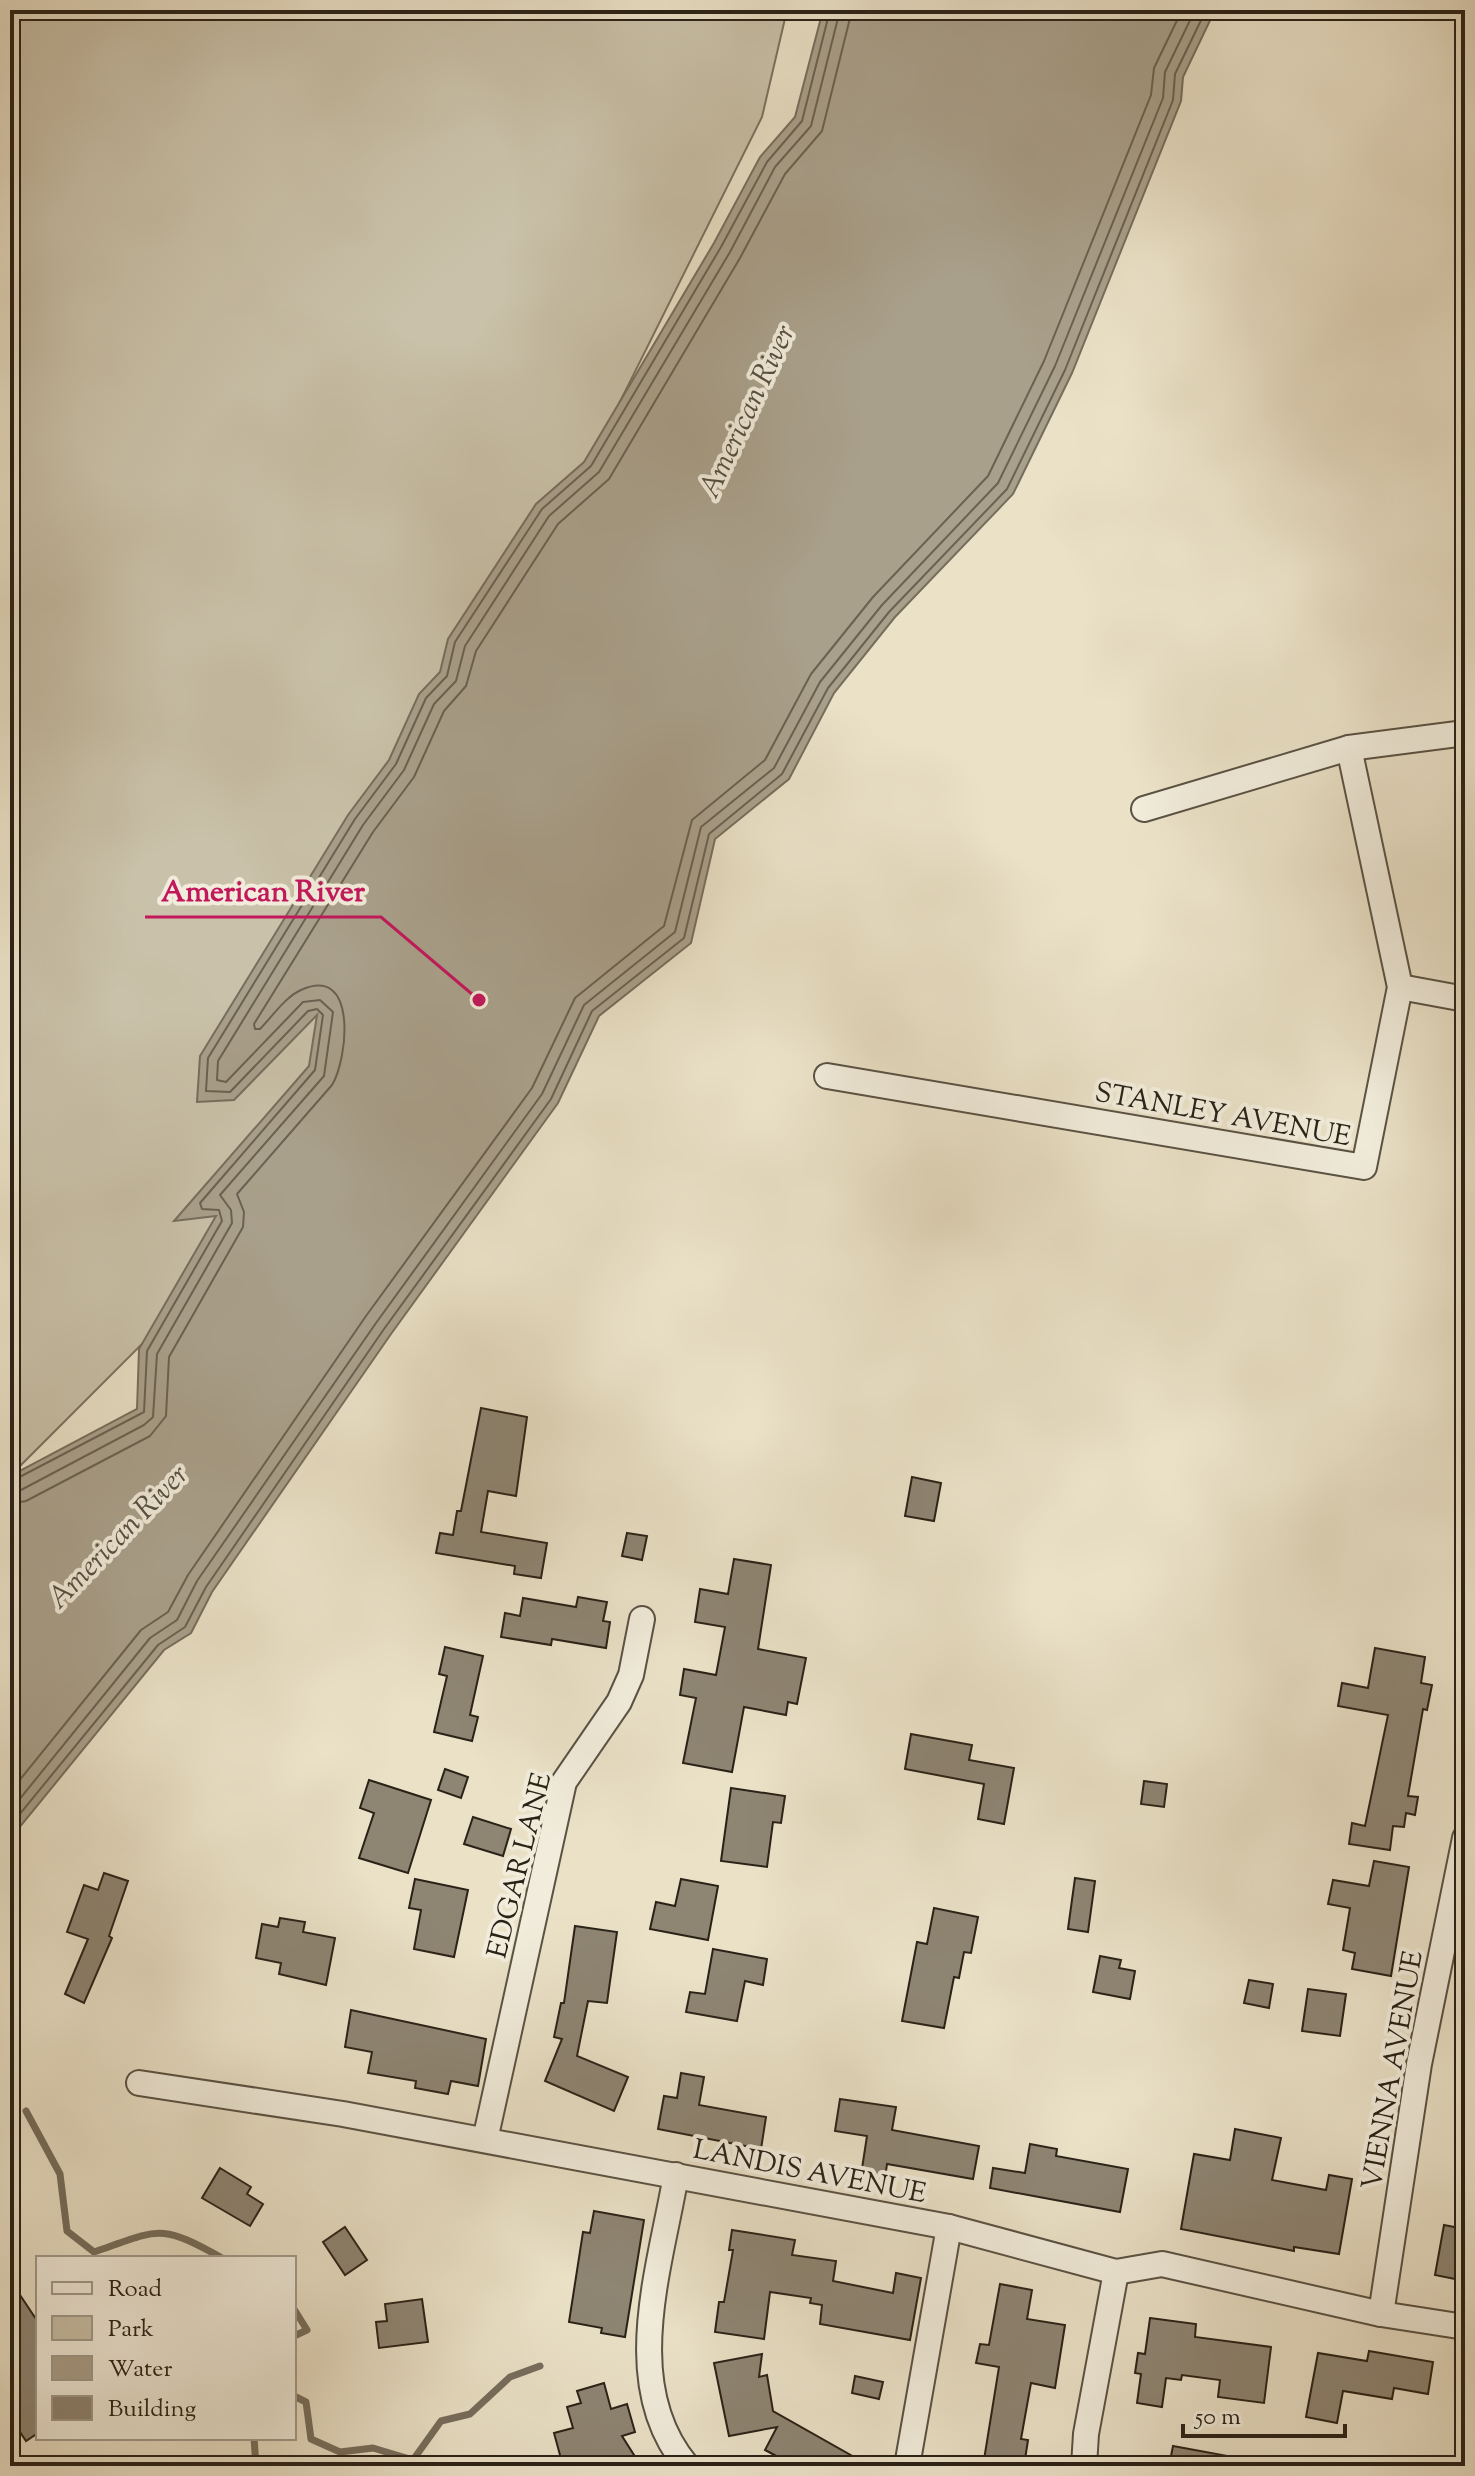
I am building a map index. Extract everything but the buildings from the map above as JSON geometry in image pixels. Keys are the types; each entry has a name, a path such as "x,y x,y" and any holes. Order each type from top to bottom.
{"street":[{"path":"1144,809 1349,748 1465,733"},
{"path":"1349,748 1400,987 1465,999"},
{"name":"STANLEY AVENUE","path":"827,1076 1364,1167 1400,987"},
{"name":"EDGAR LANE","path":"485,2140 564,1782 619,1702 631,1675 642,1619"},
{"name":"VIENNA AVENUE","path":"1381,2314 1419,2064 1465,1838"},
{"name":"LANDIS AVENUE","path":"139,2083 485,2140 949,2227 1116,2272 1162,2264 1381,2314 1465,2327"},
{"path":"676,2175 648,2364 658,2417 671,2444 687,2466"},
{"path":"907,2466 949,2227"},
{"path":"1084,2466 1086,2434 1116,2272"}],"green space":[{"path":"10,10 787,10 762,117 547,548 401,947 188,1298 10,1476"}],"water":[{"path":"823,10 1215,10 1183,77 1181,101 1072,373 1013,494 895,617 834,693 789,779 715,839 691,943 599,1016 558,1103 391,1334 212,1592 191,1633 164,1650 10,1839 10,1476 137,1409 139,1349 216,1216 174,1221 309,1066 317,1015 234,1100 197,1102 200,1056 348,815 389,760 419,694 440,672 448,639 536,504 584,462 714,243 760,157 795,117"}],"waterway":[{"path":"26,2111 60,2174 67,2231 94,2252 133,2238 159,2233 185,2239 218,2256"},
{"path":"296,2312 307,2330 296,2335"},
{"path":"413,2460 441,2421 470,2414 510,2377 540,2366"},
{"path":"296,2397 306,2402 311,2439 340,2452 373,2448 413,2460 417,2466"},
{"path":"254,2440 256,2466"}],"place":[{"name":"American River","path":"479,1000"}]}
